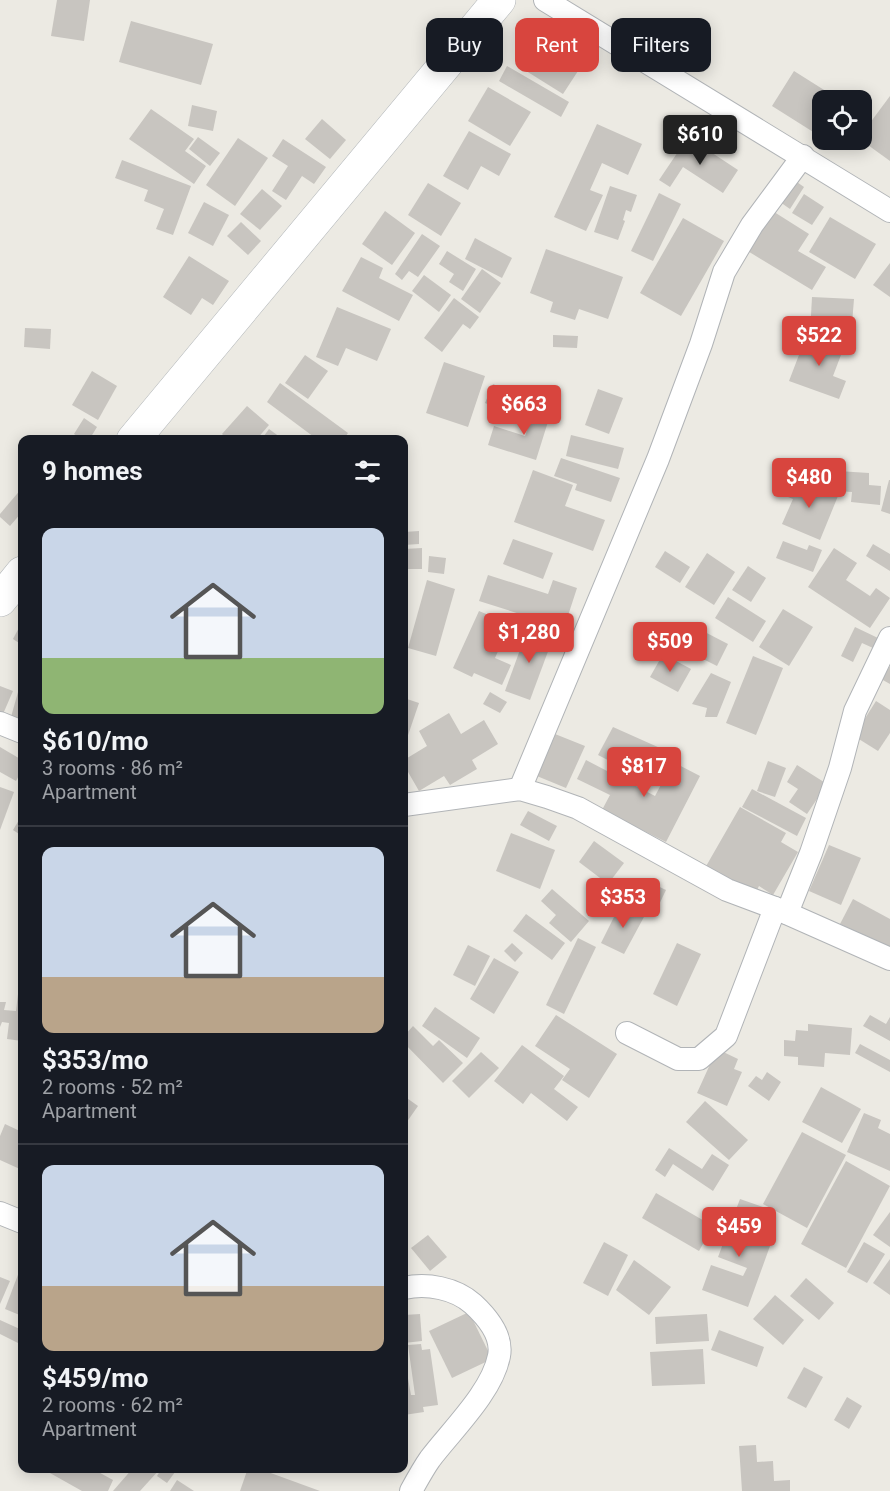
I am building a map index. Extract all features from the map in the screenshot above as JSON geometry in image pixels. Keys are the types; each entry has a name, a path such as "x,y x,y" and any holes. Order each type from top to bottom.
{"main road":[{"path":"137,435 499,0"},
{"path":"0,600 18,578"}],"street":[{"path":"545,0 890,211"},
{"path":"520,789 658,459 701,344 724,272 752,225 803,156"},
{"path":"627,1033 678,1059 699,1059 726,1036 833,789 855,711 890,638"},
{"path":"0,723 18,730"},
{"path":"408,804 520,789 578,808 727,890 781,910 890,959"},
{"path":"0,1213 18,1220"},
{"path":"408,1288 441,1288 465,1297 482,1313 499,1341 499,1356 486,1386 429,1461 411,1491"}],"building":[{"path":"57,0 90,0 84,41 51,36"},
{"path":"131,21 213,44 201,85 119,62"},
{"path":"507,66 569,102 561,117 499,81"},
{"path":"794,71 824,90 812,90 812,131 772,106"},
{"path":"528,72 577,72 563,94"},
{"path":"488,87 531,112 510,146 468,121"},
{"path":"890,96 890,161 872,148 872,120"},
{"path":"192,105 217,111 213,131 188,126"},
{"path":"151,109 194,139 185,151 206,166 194,184 129,139"},
{"path":"322,119 346,140 330,159 305,139"},
{"path":"597,124 642,144 628,175 602,163 590,190 603,195 586,231 554,217"},
{"path":"469,131 511,154 499,176 481,166 468,190 443,176"},
{"path":"198,137 220,153 210,166 189,149"},
{"path":"688,137 738,170 723,193 683,167 670,187 659,180"},
{"path":"238,138 268,158 235,206 206,185"},
{"path":"283,139 326,167 314,184 302,176 286,200 272,191 288,166 272,156"},
{"path":"122,160 191,186 173,235 156,229 164,209 144,201 148,190 115,178"},
{"path":"794,180 804,187 790,209 780,202"},
{"path":"428,183 461,203 441,236 408,215"},
{"path":"610,186 637,195 631,212 626,210 623,220 625,221 618,240 594,232"},
{"path":"262,189 282,206 260,230 240,214"},
{"path":"659,193 681,204 653,261 631,251"},
{"path":"804,194 824,207 812,225 792,213"},
{"path":"204,202 229,215 213,246 188,233"},
{"path":"771,210 809,234 798,251 826,267 812,290 746,250"},
{"path":"385,211 415,233 392,265 362,244"},
{"path":"830,217 876,244 855,279 809,252"},
{"path":"683,218 724,241 681,316 640,293"},
{"path":"241,222 261,241 248,255 227,236"},
{"path":"422,234 440,246 418,277 409,271 402,280 395,274"},
{"path":"475,238 512,258 502,278 465,259"},
{"path":"546,249 623,277 608,319 579,309 575,320 550,312 553,302 530,293"},
{"path":"447,251 476,269 463,291 449,282 454,274 439,264"},
{"path":"189,256 229,281 213,305 202,298 191,315 163,297"},
{"path":"361,257 383,268 379,278 413,295 399,321 342,291"},
{"path":"890,263 890,297 873,285"},
{"path":"482,269 501,283 480,313 461,299"},
{"path":"424,275 451,295 439,312 412,291"},
{"path":"812,297 854,299 851,336 810,334"},
{"path":"454,298 479,317 470,329 463,324 442,352 424,338"},
{"path":"337,307 391,329 377,361 346,348 338,366 316,357"},
{"path":"25,328 51,329 50,349 24,347"},
{"path":"807,334 844,347 833,376 846,381 839,399 789,381"},
{"path":"553,335 578,336 577,348 553,347"},
{"path":"305,355 328,371 308,399 285,383"},
{"path":"444,362 485,376 468,427 426,413"},
{"path":"92,371 117,386 98,420 72,405"},
{"path":"280,383 348,433 347,435 311,435 267,402"},
{"path":"493,384 529,400 519,422 500,414 502,410 485,403"},
{"path":"598,389 623,398 609,434 585,425"},
{"path":"536,404 552,409 536,460 488,445 494,426 525,436"},
{"path":"247,406 269,425 260,435 222,434"},
{"path":"84,418 97,427 92,435 74,434"},
{"path":"269,429 277,435 265,435"},
{"path":"571,435 624,448 618,469 566,456"},
{"path":"561,458 620,478 611,502 575,490 577,484 554,476"},
{"path":"533,470 573,485 565,506 605,520 593,551 514,522"},
{"path":"838,471 869,473 869,485 881,486 880,505 851,502 852,492 836,491"},
{"path":"796,478 838,496 820,540 782,524 793,499 788,497"},
{"path":"890,480 890,514 881,511"},
{"path":"18,493 18,517 10,526 0,517"},
{"path":"419,531 419,544 408,545 408,532"},
{"path":"513,539 553,553 543,579 503,564"},
{"path":"783,541 807,550 809,545 822,550 813,572 776,558"},
{"path":"873,544 890,554 890,571 866,556"},
{"path":"422,548 422,569 408,569 408,549"},
{"path":"834,548 857,563 846,580 870,596 876,588 890,598 870,628 808,587"},
{"path":"665,551 690,567 680,583 655,567"},
{"path":"707,553 735,572 714,605 685,587"},
{"path":"429,556 446,558 444,574 428,572"},
{"path":"748,566 766,578 751,602 732,590"},
{"path":"488,575 548,594 553,580 577,588 564,628 479,601"},
{"path":"427,580 455,589 436,656 408,648"},
{"path":"728,597 766,621 753,642 715,618"},
{"path":"783,609 813,627 789,666 759,647"},
{"path":"479,611 510,624 495,658 511,665 502,685 474,673 472,677 453,668"},
{"path":"855,627 878,638 873,648 862,643 853,662 841,656"},
{"path":"528,628 553,638 530,700 505,691"},
{"path":"699,629 728,644 717,666 687,651"},
{"path":"18,630 18,642 13,639"},
{"path":"663,654 691,669 678,692 650,677"},
{"path":"753,656 783,668 756,735 726,723"},
{"path":"890,666 890,684 881,679"},
{"path":"711,673 731,682 717,717 705,717 707,708 692,704"},
{"path":"0,686 13,691 3,714 0,713"},
{"path":"18,692 18,719 11,717"},
{"path":"490,692 507,702 500,713 483,704"},
{"path":"408,699 419,703 408,735"},
{"path":"876,701 890,710 890,733 878,751 854,736"},
{"path":"449,713 461,734 484,720 498,744 472,760 477,769 450,785 444,776 419,791 408,772 408,758 427,746 419,731"},
{"path":"613,727 660,748 645,779 598,755"},
{"path":"550,732 585,746 566,788 532,774"},
{"path":"0,747 18,758 18,777 16,781 0,772"},
{"path":"586,760 655,796 673,762 700,776 666,842 602,810 610,795 577,779"},
{"path":"768,761 786,768 775,797 757,791"},
{"path":"797,765 827,784 807,814 789,802 798,789 787,782"},
{"path":"0,787 14,792 0,830"},
{"path":"752,789 806,818 797,836 742,807"},
{"path":"740,807 786,833 781,842 798,852 773,895 759,886 754,896 705,868"},
{"path":"528,811 557,826 549,841 520,825"},
{"path":"18,822 18,833 13,830"},
{"path":"511,833 555,850 540,889 496,871"},
{"path":"594,841 624,863 608,884 579,862"},
{"path":"829,845 861,858 841,905 809,891"},
{"path":"643,879 666,890 655,913 632,901"},
{"path":"552,889 589,921 571,942 549,923 556,915 541,901"},
{"path":"853,899 890,919 890,950 840,924"},
{"path":"621,903 645,915 624,954 601,943"},
{"path":"526,914 565,943 552,960 513,931"},
{"path":"578,938 596,947 564,1014 546,1005"},
{"path":"512,943 523,953 515,962 504,951"},
{"path":"677,943 701,954 677,1006 653,994"},
{"path":"468,945 490,956 475,986 453,975"},
{"path":"494,958 519,972 494,1014 470,999"},
{"path":"18,994 18,1040 7,1039 9,1023 2,1022 0,1027 0,1002 6,1002 4,1010 16,1011"},
{"path":"435,1007 480,1038 467,1058 422,1026"},
{"path":"556,1015 617,1054 589,1098 562,1080 570,1069 535,1046"},
{"path":"870,1015 886,1024 890,1017 890,1041 863,1026"},
{"path":"808,1024 852,1028 850,1055 825,1053 824,1067 798,1065 798,1057 784,1056 784,1040 795,1041 796,1030 808,1031"},
{"path":"413,1026 433,1046 439,1040 463,1063 443,1083 408,1047 408,1032"},
{"path":"860,1044 890,1060 890,1072 855,1053"},
{"path":"522,1045 564,1076 554,1089 578,1107 567,1121 531,1093 523,1104 494,1081"},
{"path":"717,1049 738,1059 734,1069 742,1072 727,1106 697,1093"},
{"path":"481,1052 499,1068 469,1098 452,1081"},
{"path":"767,1072 781,1082 769,1101 748,1086 756,1076 762,1080"},
{"path":"821,1087 861,1109 842,1143 802,1122"},
{"path":"408,1099 418,1106 408,1120"},
{"path":"705,1101 748,1140 729,1160 686,1122"},
{"path":"864,1113 881,1120 878,1128 890,1134 890,1171 847,1152"},
{"path":"5,1124 18,1130 18,1168 0,1160 0,1136"},
{"path":"802,1132 846,1155 807,1228 763,1204"},
{"path":"669,1148 702,1169 712,1154 729,1165 713,1191 673,1164 665,1177 655,1170"},
{"path":"846,1161 890,1186 846,1268 801,1244"},
{"path":"656,1193 713,1226 699,1251 642,1218"},
{"path":"740,1199 763,1207 751,1239 770,1246 748,1307 702,1290 711,1265 743,1276 747,1268 718,1257"},
{"path":"890,1212 890,1247 873,1235"},
{"path":"428,1235 447,1257 430,1271 411,1248"},
{"path":"604,1242 628,1255 608,1296 583,1283"},
{"path":"864,1242 885,1254 867,1283 847,1272"},
{"path":"890,1259 890,1295 873,1283"},
{"path":"634,1260 671,1287 649,1315 616,1290"},
{"path":"18,1275 18,1314 5,1309"},
{"path":"0,1277 10,1281 0,1304"},
{"path":"806,1278 834,1303 819,1320 790,1296"},
{"path":"775,1295 804,1320 783,1345 753,1319"},
{"path":"469,1312 492,1359 452,1378 429,1331"},
{"path":"420,1314 422,1341 408,1343 408,1315"},
{"path":"707,1314 709,1341 656,1344 655,1317"},
{"path":"0,1320 18,1328 18,1343 0,1334"},
{"path":"719,1330 764,1347 757,1367 711,1350"},
{"path":"421,1344 422,1350 430,1349 438,1405 423,1407 424,1412 408,1414 408,1378 411,1395 415,1395 408,1345"},
{"path":"703,1349 705,1384 652,1386 650,1352"},
{"path":"804,1367 823,1377 806,1408 787,1398"},
{"path":"847,1397 862,1406 849,1429 834,1420"},
{"path":"756,1445 757,1462 773,1461 774,1481 790,1480 790,1491 742,1491 739,1446"},
{"path":"50,1473 100,1473 113,1480 108,1491 82,1491"},
{"path":"129,1473 156,1473 140,1491 113,1491"},
{"path":"159,1473 174,1473 167,1483 157,1476"},
{"path":"246,1473 271,1473 320,1491 240,1491"},
{"path":"177,1480 194,1491 170,1491"}]}
